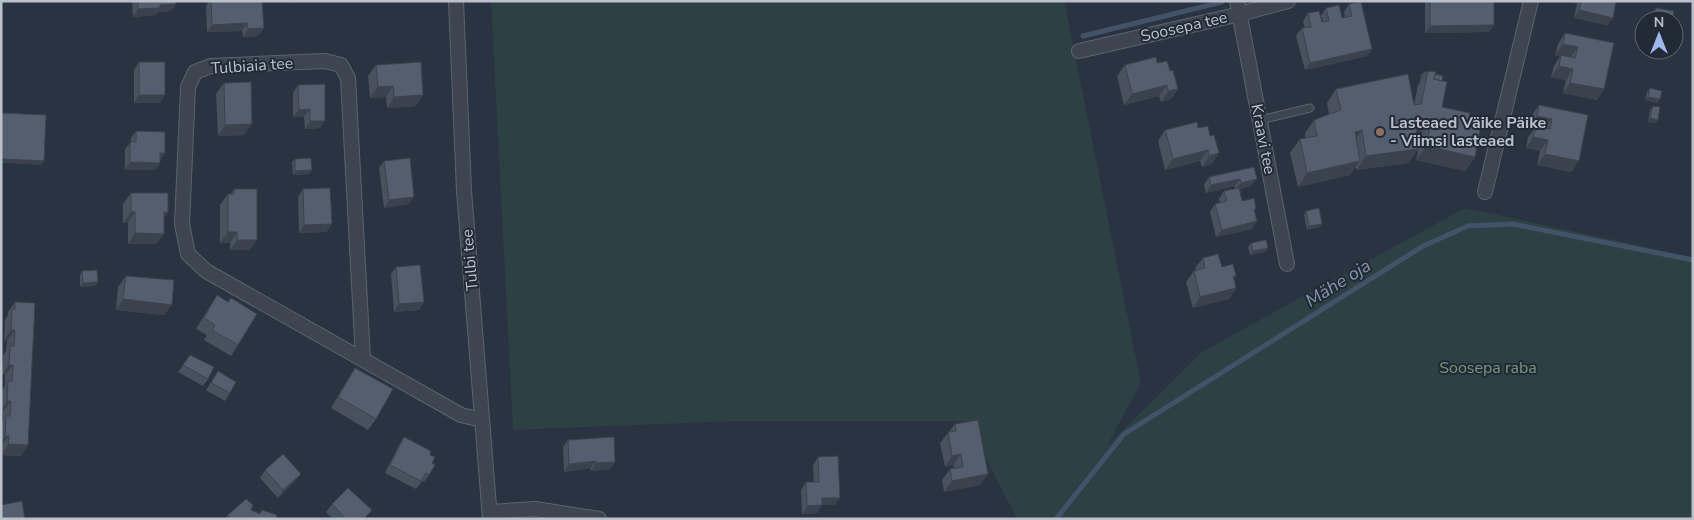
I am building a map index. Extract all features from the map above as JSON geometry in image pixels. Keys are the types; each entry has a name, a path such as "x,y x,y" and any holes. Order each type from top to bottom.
{"street":[{"name":"Tulbi tee","path":"456,1 464,191 490,515"},
{"name":"Soosepa tee","path":"1079,51 1239,8 1288,1"},
{"path":"1485,192 1531,1"},
{"name":"Kraavi tee","path":"1239,8 1287,264"},
{"name":"Tulbiaia tee","path":"363,359 348,78 341,65 325,61 211,66 195,72 188,87 182,224 188,254 206,271 461,415 482,420"},
{"path":"490,515 534,509 599,519"}],"lane":[{"path":"1260,120 1310,108"}],"green space":[{"name":"Soosepa raba","path":"491,1 1064,1 1141,383 1107,446 1202,352 1465,208 1693,257 1693,519 1017,519 967,421 734,421 513,430"}],"building":[{"path":"138,1 176,1 176,4 160,5 160,8 138,9"},
{"path":"211,1 262,1 264,28 248,29 247,23 212,25"},
{"path":"1430,1 1494,1 1494,25 1430,26"},
{"path":"1581,1 1616,1 1613,18 1579,10"},
{"path":"1361,2 1372,49 1310,63 1302,28 1311,27 1308,13 1319,11 1322,22 1329,21 1326,8 1339,5 1342,18 1352,16 1349,4"},
{"path":"1565,33 1614,43 1604,89 1570,83 1573,69 1559,66 1561,55 1575,58 1578,47 1563,44"},
{"path":"1156,57 1157,63 1167,61 1170,71 1173,70 1178,89 1168,91 1167,85 1132,94 1125,65"},
{"path":"139,62 165,62 165,95 139,95"},
{"path":"421,62 423,95 394,97 393,86 378,87 376,65"},
{"path":"1428,71 1436,72 1434,79 1447,82 1442,107 1470,113 1468,122 1481,124 1475,157 1426,146 1432,119 1415,118 1418,149 1366,156 1362,130 1355,132 1360,161 1307,173 1300,139 1317,136 1314,120 1341,110 1336,89 1408,74 1414,105 1421,104"},
{"path":"1435,74 1443,76 1442,81 1434,79"},
{"path":"251,82 252,124 225,125 224,83"},
{"path":"325,84 325,121 310,121 310,109 299,110 298,85"},
{"path":"1650,88 1662,91 1660,99 1648,97"},
{"path":"1539,105 1588,115 1579,161 1545,154 1548,140 1533,137 1536,127 1550,129 1552,119 1537,116"},
{"path":"1653,106 1660,107 1658,120 1650,118"},
{"path":"1,113 46,115 44,161 1,159"},
{"path":"1197,122 1198,128 1208,126 1210,136 1214,135 1219,153 1209,156 1208,150 1173,159 1165,130"},
{"path":"136,131 165,132 165,153 160,153 160,163 130,162 130,142 136,142"},
{"path":"311,158 312,170 295,171 295,159"},
{"path":"410,158 414,197 389,200 384,161"},
{"path":"1254,167 1257,179 1241,183 1240,179 1211,185 1209,177"},
{"path":"330,188 332,224 304,225 303,189"},
{"path":"1239,188 1242,201 1254,198 1257,221 1222,230 1215,204 1227,201 1224,191"},
{"path":"234,189 257,189 257,240 237,240 237,232 228,232 228,194 234,194"},
{"path":"131,193 168,193 168,212 164,212 164,234 135,233 135,212 131,212"},
{"path":"1319,208 1322,224 1309,226 1306,211"},
{"path":"1266,240 1268,248 1253,251 1251,243"},
{"path":"1218,254 1222,267 1233,264 1236,288 1200,297 1194,271 1205,268 1203,258"},
{"path":"420,265 424,302 399,304 396,267"},
{"path":"97,270 98,282 83,283 82,271"},
{"path":"126,276 174,280 172,305 123,299"},
{"path":"217,295 228,302 231,298 257,314 238,345 212,330 215,325 204,318"},
{"path":"15,302 35,303 28,445 8,444 9,436 5,436 6,416 10,416 11,401 7,401 8,381 12,381 13,365 9,365 10,346 14,346 15,330 11,330 12,309 15,309"},
{"path":"190,355 214,367 208,379 183,365"},
{"path":"355,368 393,389 376,419 338,397"},
{"path":"218,371 236,382 230,393 211,383"},
{"path":"978,420 988,474 952,481 950,469 963,467 961,454 952,456 948,432 956,431 955,424"},
{"path":"404,437 431,451 430,455 435,457 432,463 435,465 429,475 426,473 421,481 390,465"},
{"path":"614,437 615,462 596,463 596,461 569,464 568,440"},
{"path":"283,454 301,474 283,490 265,470"},
{"path":"838,456 840,498 822,498 822,505 807,506 806,482 819,482 818,457"},
{"path":"348,488 372,510 364,519 346,519 332,504"},
{"path":"246,499 253,505 251,510 260,514 262,510 277,515 276,519 231,519 228,515"},
{"path":"22,501 25,519 1,519 1,505"}],"waterway":[{"path":"1083,36 1222,2"},
{"name":"Mähe oja","path":"1056,519 1124,434 1423,246 1468,226 1513,224 1693,260"}],"place":[{"name":"Lasteaed Väike Päike - Viimsi lasteaed","path":"1380,132"}]}
